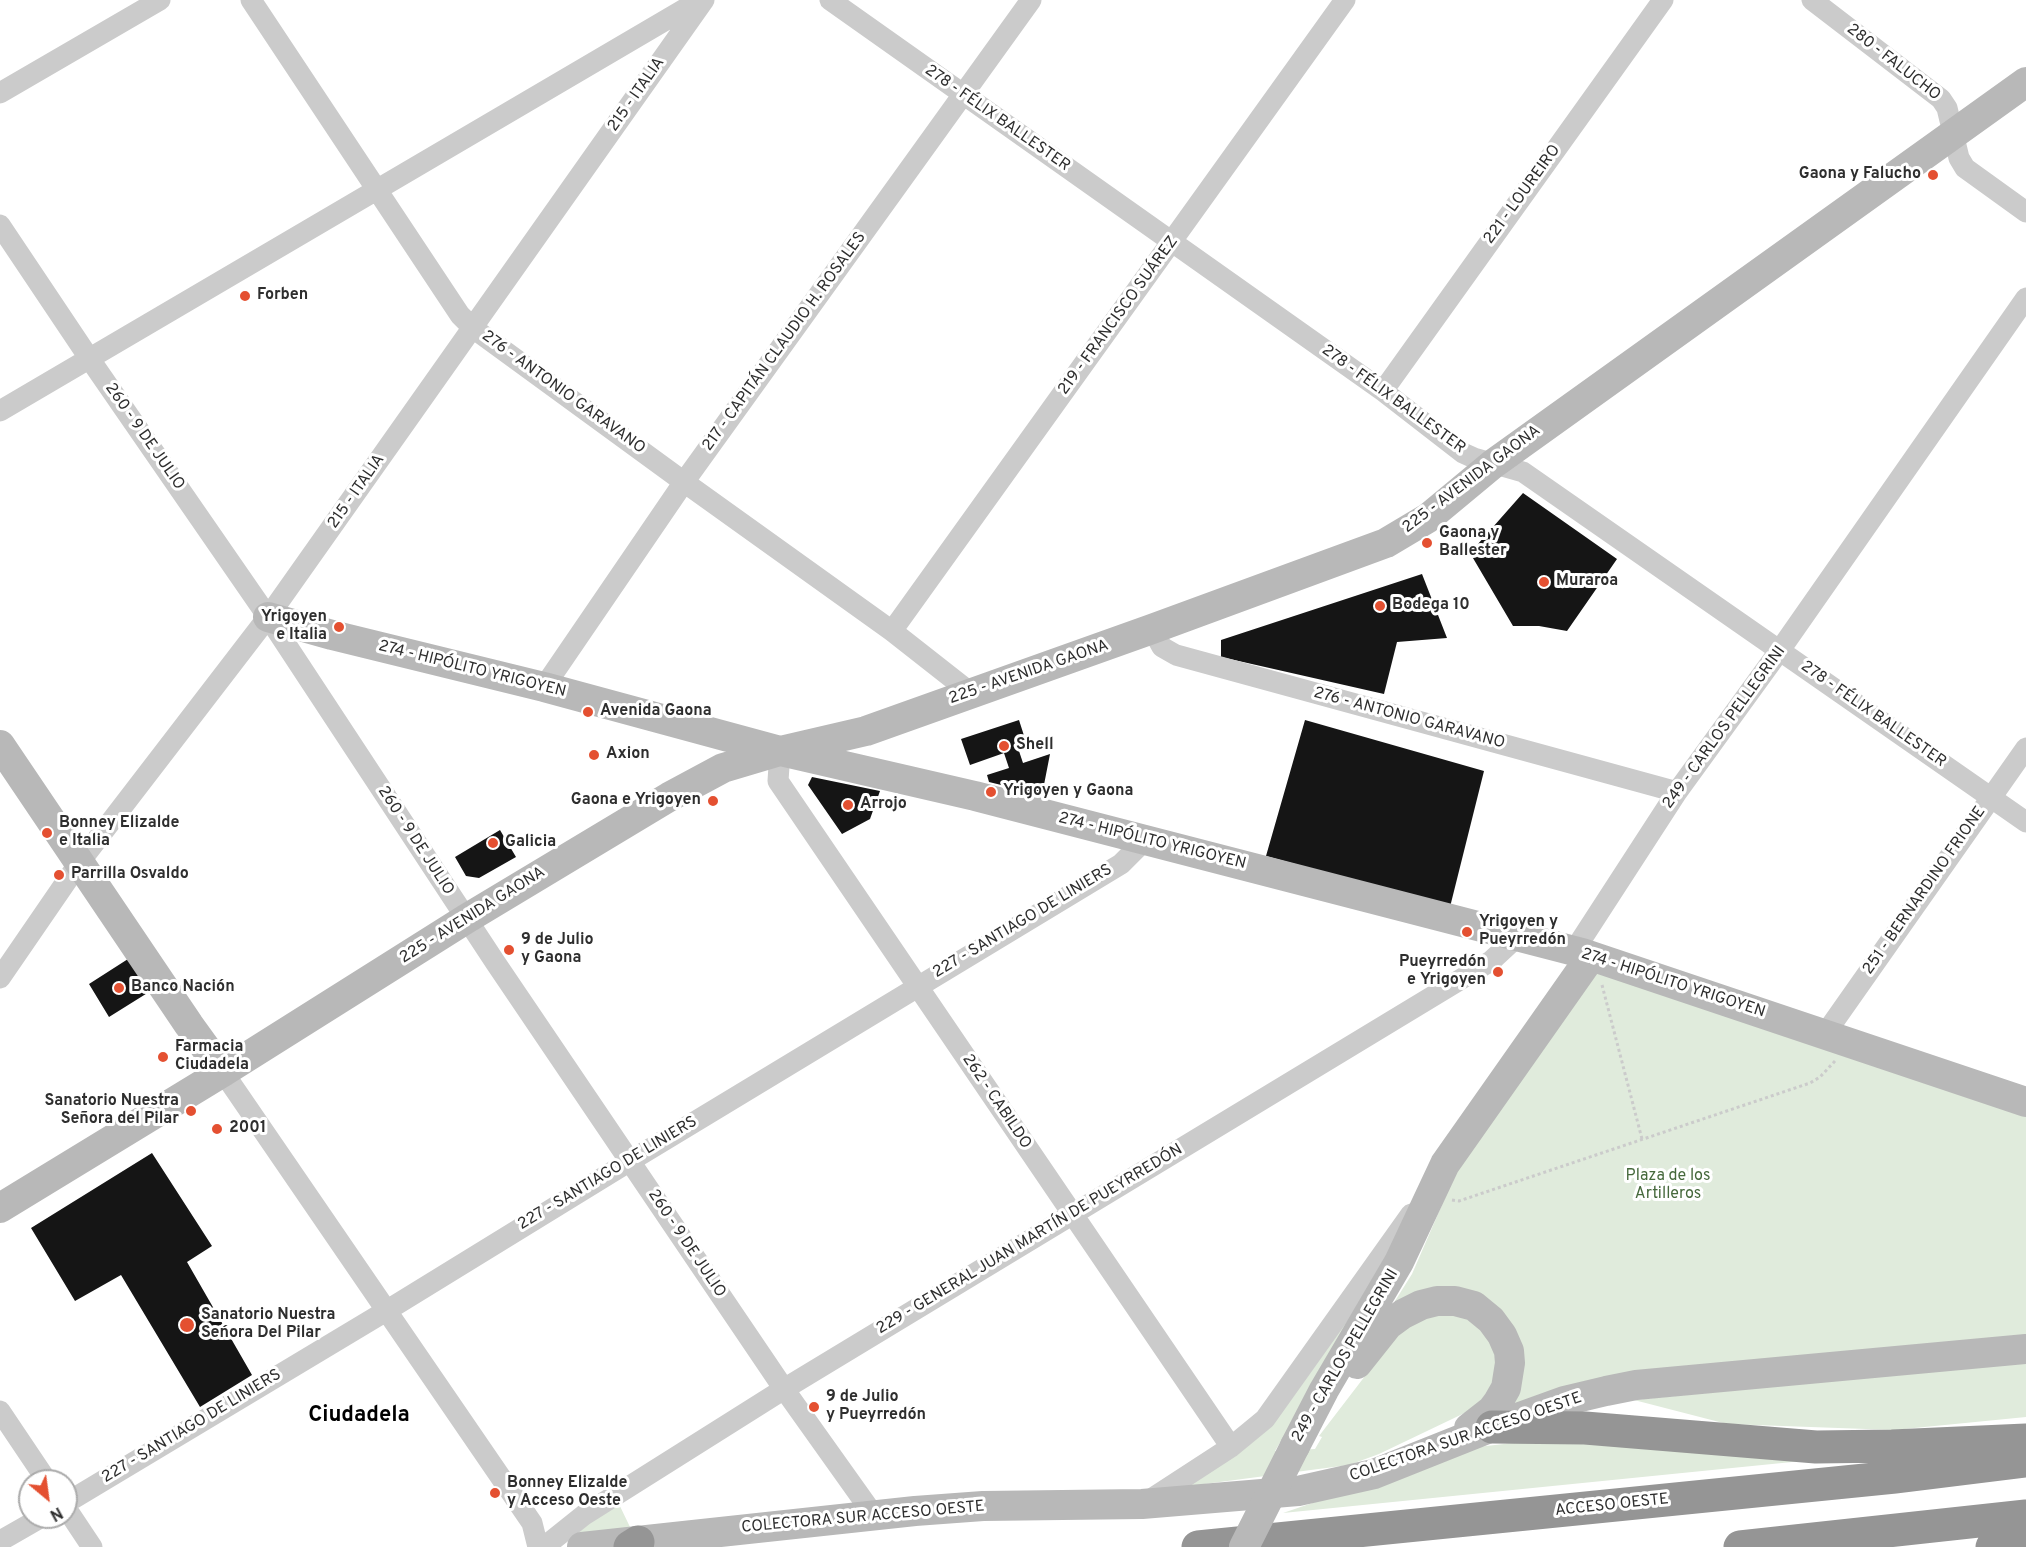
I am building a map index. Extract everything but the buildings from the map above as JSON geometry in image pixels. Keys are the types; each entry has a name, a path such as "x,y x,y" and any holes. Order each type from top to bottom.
{"highway":[{"path":"1492,1427 1585,1428 1815,1447 2026,1440"},
{"name":"ACCESO OESTE","path":"1198,1547 1895,1477 2026,1461"},
{"path":"1740,1547 2026,1516"},
{"path":"1992,1547 2026,1541"}],"street":[{"path":"0,93 160,0"},
{"name":"276 - ANTONIO GARAVANO","path":"251,0 460,315 473,328 892,631 971,693"},
{"path":"0,411 702,0"},
{"name":"215 - ITALIA","path":"0,978 79,863 268,617 702,0"},
{"name":"278 - FÉLIX BALLESTER","path":"830,0 1383,391 1463,453 1523,472 2026,822"},
{"name":"217 - CAPITÁN CLAUDIO H. ROSALES","path":"544,687 684,482 1031,0"},
{"name":"219 - FRANCISCO SUÁREZ","path":"892,631 1345,0"},
{"name":"221 - LOUREIRO","path":"1383,391 1663,0"},
{"name":"280 - FALUCHO","path":"1812,0 1941,99 1947,108 1959,158 1965,168 2026,212"},
{"name":"225 - AVENIDA GAONA","path":"0,1208 223,1072 466,919 723,768 780,751 866,731 1386,543 1428,518 1493,464 2026,82"},
{"name":"260 - 9 DE JULIO","path":"0,225 268,617 466,919 784,1389 873,1514"},
{"name":"249 - CARLOS PELLEGRINI","path":"1142,1504 1231,1447 1252,1431 1275,1406 1585,965 1581,940 1677,792 1780,650 2026,298"},
{"name":"274 - HIPÓLITO YRIGOYEN","path":"268,617 544,687 780,751 975,796 1582,953 1831,1045 2026,1102"},
{"name":"276 - ANTONIO GARAVANO","path":"1152,629 1162,647 1176,656 1677,792"},
{"path":"0,745 525,1514 531,1523 538,1547"},
{"name":"251 - BERNARDINO FRIONE","path":"1831,1045 1991,797 2026,748"},
{"name":"262 - CABILDO","path":"780,751 778,781 1231,1447"},
{"name":"227 - SANTIAGO DE LINIERS","path":"78,1496 1121,864 1145,840"},
{"name":"229 - GENERAL JUAN MARTÍN DE PUEYRREDÓN","path":"544,1547 584,1515 784,1389 1491,961 1518,936"},
{"name":"249 - CARLOS PELLEGRINI","path":"1244,1547 1324,1390 1399,1262 1445,1164"},
{"path":"1296,1443 1388,1325 1421,1305 1437,1301 1455,1301 1474,1306 1491,1320 1509,1351 1509,1375 1506,1388 1492,1410 1443,1446"},
{"name":"COLECTORA SUR ACCESO OESTE","path":"582,1547 634,1544 873,1514 983,1506 1142,1504 1307,1489 1374,1474 1564,1401 1636,1385 2026,1349"},
{"path":"0,1412 39,1469"},
{"path":"78,1526 92,1547"},
{"path":"0,1541 21,1529"}],"path":[{"path":"1601,983 1642,1139"},
{"path":"1445,1198 1459,1201 1810,1083 1829,1070 1831,1045"}],"green space":[{"name":"Plaza de los Artilleros","path":"1602,971 2026,1115 2026,1338 1502,1414 1504,1321 1395,1301 1412,1274 1464,1154 1587,977"},
{"path":"1407,1228 1275,1451 1315,1449 1322,1437 1319,1436 1408,1320 1463,1311 1497,1348 1495,1387 1473,1409 1379,1454 1349,1465 1174,1488 1232,1455"},
{"path":"2026,1362 2026,1417 1894,1430 1727,1424 1634,1400"},
{"path":"1567,1437 1802,1461 1283,1513 1477,1447"},
{"path":"617,1500 630,1527 573,1537"}],"place":[{"name":"Gaona y Falucho","path":"1933,175"},
{"name":"Forben","path":"245,296"},
{"name":"Gaona y Ballester","path":"1427,543"},
{"name":"Muraroa","path":"1544,582"},
{"name":"Bodega 10","path":"1380,606"},
{"name":"Yrigoyen e Italia","path":"339,627"},
{"name":"Avenida Gaona","path":"588,712"},
{"name":"Shell","path":"1004,746"},
{"name":"Axion","path":"594,755"},
{"name":"Yrigoyen y Gaona","path":"991,792"},
{"name":"Gaona e Yrigoyen","path":"713,801"},
{"name":"Arrojo","path":"848,805"},
{"name":"Bonney Elizalde e Italia","path":"47,833"},
{"name":"Galicia","path":"493,843"},
{"name":"Parrilla Osvaldo","path":"59,875"},
{"name":"Yrigoyen y Pueyrredón","path":"1467,932"},
{"name":"9 de Julio y Gaona","path":"509,950"},
{"name":"Pueyrredón e Yrigoyen","path":"1498,972"},
{"name":"Banco Nación","path":"119,988"},
{"name":"Farmacia Ciudadela","path":"163,1057"},
{"name":"Sanatorio Nuestra Señora del Pilar","path":"191,1111"},
{"name":"2001","path":"217,1129"},
{"name":"Sanatorio Nuestra Seńora Del Pilar","path":"187,1325"},
{"name":"9 de Julio y Pueyrredón","path":"814,1407"},
{"name":"Bonney Elizalde y Acceso Oeste","path":"495,1493"}],"district":[{"name":"Ciudadela","path":"359,1417"}]}
